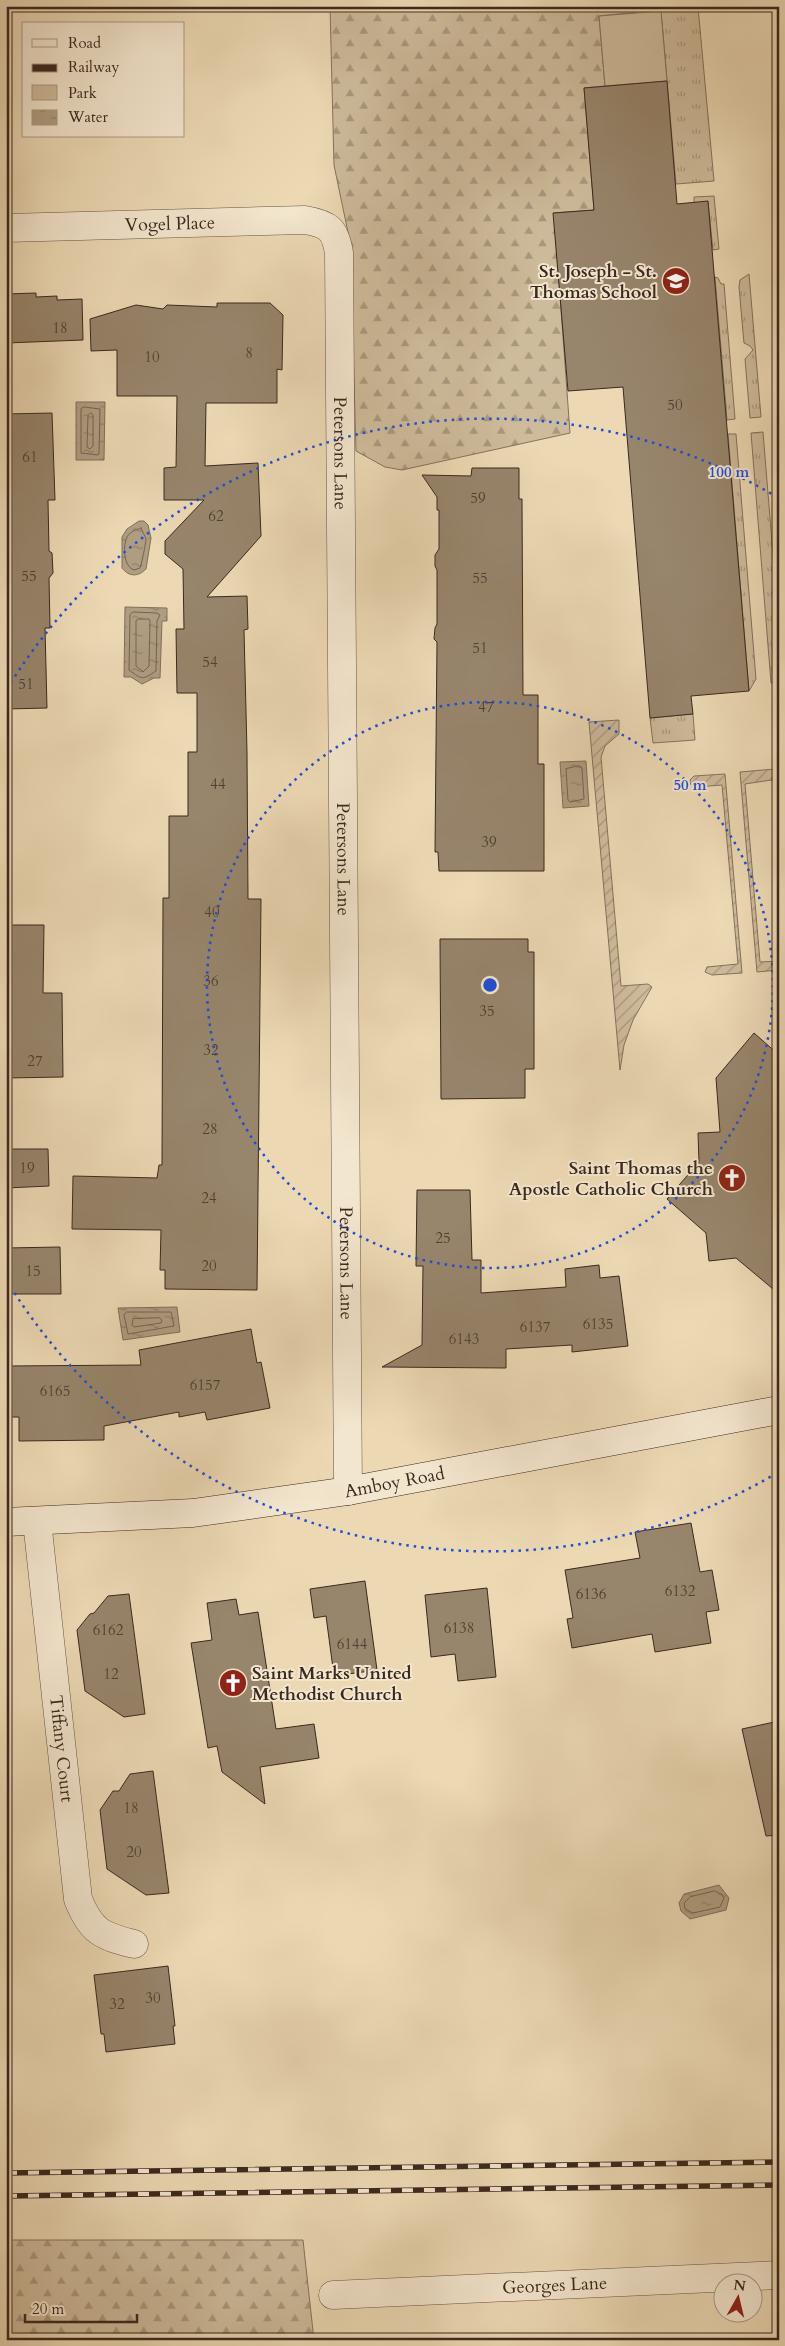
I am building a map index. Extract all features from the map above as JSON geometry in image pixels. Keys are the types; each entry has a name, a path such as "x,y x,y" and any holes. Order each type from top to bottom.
{"street":[{"name":"Vogel Place","path":"6,228 305,220 319,222 331,228"},
{"name":"Petersons Lane","path":"331,228 337,240 339,253 348,1491"},
{"name":"Amboy Road","path":"6,1522 193,1513 348,1491 779,1410"},
{"name":"Tiffany Court","path":"37,1521 78,1899 85,1916 94,1930 111,1938 134,1944"},
{"name":"Georges Lane","path":"333,2295 779,2275"}],"green space":[{"path":"330,6 698,6 599,16 605,86 584,88 594,210 554,213 570,433 402,470 385,467 356,451 350,242 334,165"},
{"path":"698,7 714,181 676,184 661,11"},
{"path":"661,11 667,81 605,86 599,16"},
{"path":"714,196 719,249 713,250 708,202 694,203 694,197"},
{"path":"749,274 761,417 750,418 745,359 753,350 744,343 739,287 740,280"},
{"path":"715,277 718,278 721,284 724,284 735,419 727,420"},
{"path":"763,432 779,628 779,682 771,683 751,433"},
{"path":"728,434 736,434 756,679 749,691"},
{"path":"693,714 695,740 653,743 650,718"},
{"path":"619,720 619,734 605,746 601,757 621,986 648,984 652,987 633,1020 624,1045 620,1070 589,722"},
{"path":"775,769 779,771 778,779 745,784 760,962 779,961 779,970 757,972 740,772"},
{"path":"725,774 742,973 712,975 705,972 707,967 738,964 722,785 696,787 690,784 690,780 694,776"},
{"path":"6,2240 303,2240 314,2340 6,2340"}],"water":[{"path":"76,402 105,402 104,460 76,460"},
{"path":"139,521 144,521 148,525 151,538 146,569 134,575 122,568 122,537 127,529"},
{"path":"125,607 167,608 167,621 162,621 160,678 154,678 142,684 131,677 124,677"},
{"path":"586,761 589,806 563,808 560,762"},
{"path":"177,1307 180,1332 123,1340 118,1308"},
{"path":"719,1885 729,1898 726,1910 690,1919 681,1911 679,1903 684,1894"}],"building":[{"path":"667,81 677,204 708,201 749,691 691,696 693,714 650,718 623,387 568,391 553,213 594,210 584,88"},
{"path":"36,293 36,297 57,296 57,300 82,299 83,340 6,343 6,294"},
{"path":"217,303 270,303 283,315 282,370 277,369 277,403 206,403 205,466 258,463 261,536 207,597 247,596 248,629 244,630 248,899 261,899 257,1290 165,1289 165,1270 160,1270 161,1230 72,1229 73,1176 157,1178 159,1165 162,1165 163,898 169,898 169,816 188,816 188,752 197,752 197,693 177,693 176,629 184,629 183,569 165,554 165,541 204,500 164,500 164,468 176,467 177,396 117,396 117,350 91,351 90,319 136,305 163,309 167,305 217,307"},
{"path":"52,413 55,500 48,500 49,551 52,553 53,573 49,578 50,628 45,628 47,708 6,709 6,414"},
{"path":"472,468 519,468 519,499 522,499 523,695 538,695 538,764 544,764 544,871 439,871 438,852 435,852 437,642 434,639 437,624 437,570 435,555 439,549 439,510 437,510 437,497 422,475 471,476"},
{"path":"6,925 44,925 43,993 62,993 63,1077 6,1078"},
{"path":"440,939 528,939 528,952 534,952 534,1069 525,1069 525,1098 441,1099"},
{"name":"Saint Thomas the Apostle Catholic Church","path":"754,1033 779,1055 779,1294 736,1258 709,1261 706,1233 667,1199 699,1162 698,1133 720,1132 716,1078"},
{"path":"6,1149 48,1149 49,1186 6,1188"},
{"path":"417,1190 470,1190 472,1260 481,1260 481,1293 566,1287 565,1269 599,1265 600,1278 619,1276 628,1346 572,1352 572,1345 506,1349 506,1368 382,1367 422,1345 423,1266 416,1266"},
{"path":"60,1247 61,1294 6,1294 6,1248"},
{"path":"251,1329 257,1363 261,1362 270,1408 207,1420 205,1412 179,1417 179,1412 104,1426 104,1440 19,1441 19,1417 6,1417 6,1366 141,1365 139,1350"},
{"path":"691,1523 700,1572 712,1570 719,1610 706,1612 711,1643 655,1652 652,1634 572,1648 567,1619 573,1618 565,1570 640,1558 635,1532"},
{"path":"365,1581 377,1670 334,1676 326,1616 314,1618 310,1589"},
{"path":"487,1588 496,1677 458,1681 455,1654 431,1657 425,1595"},
{"path":"129,1594 145,1714 124,1717 85,1691 77,1630 108,1596"},
{"name":"Saint Marks United Methodist Church","path":"236,1599 239,1615 258,1612 276,1729 314,1724 319,1758 260,1767 265,1804 222,1772 217,1746 208,1748 191,1643 212,1640 207,1603"},
{"path":"779,1721 779,1835 766,1836 742,1729"},
{"path":"153,1771 169,1893 146,1895 107,1869 100,1810 113,1791 119,1791 130,1774"},
{"path":"168,1966 175,2026 173,2026 175,2044 106,2052 104,2034 101,2034 94,1975"}],"railway":[{"path":"6,2173 779,2162"},
{"path":"6,2196 779,2185"}],"place":[{"name":"St. Joseph - St. Thomas School","path":"676,281"},
{"name":"Saint Thomas the Apostle Catholic Church","path":"732,1178"},
{"name":"Saint Marks United Methodist Church","path":"233,1683"}]}
